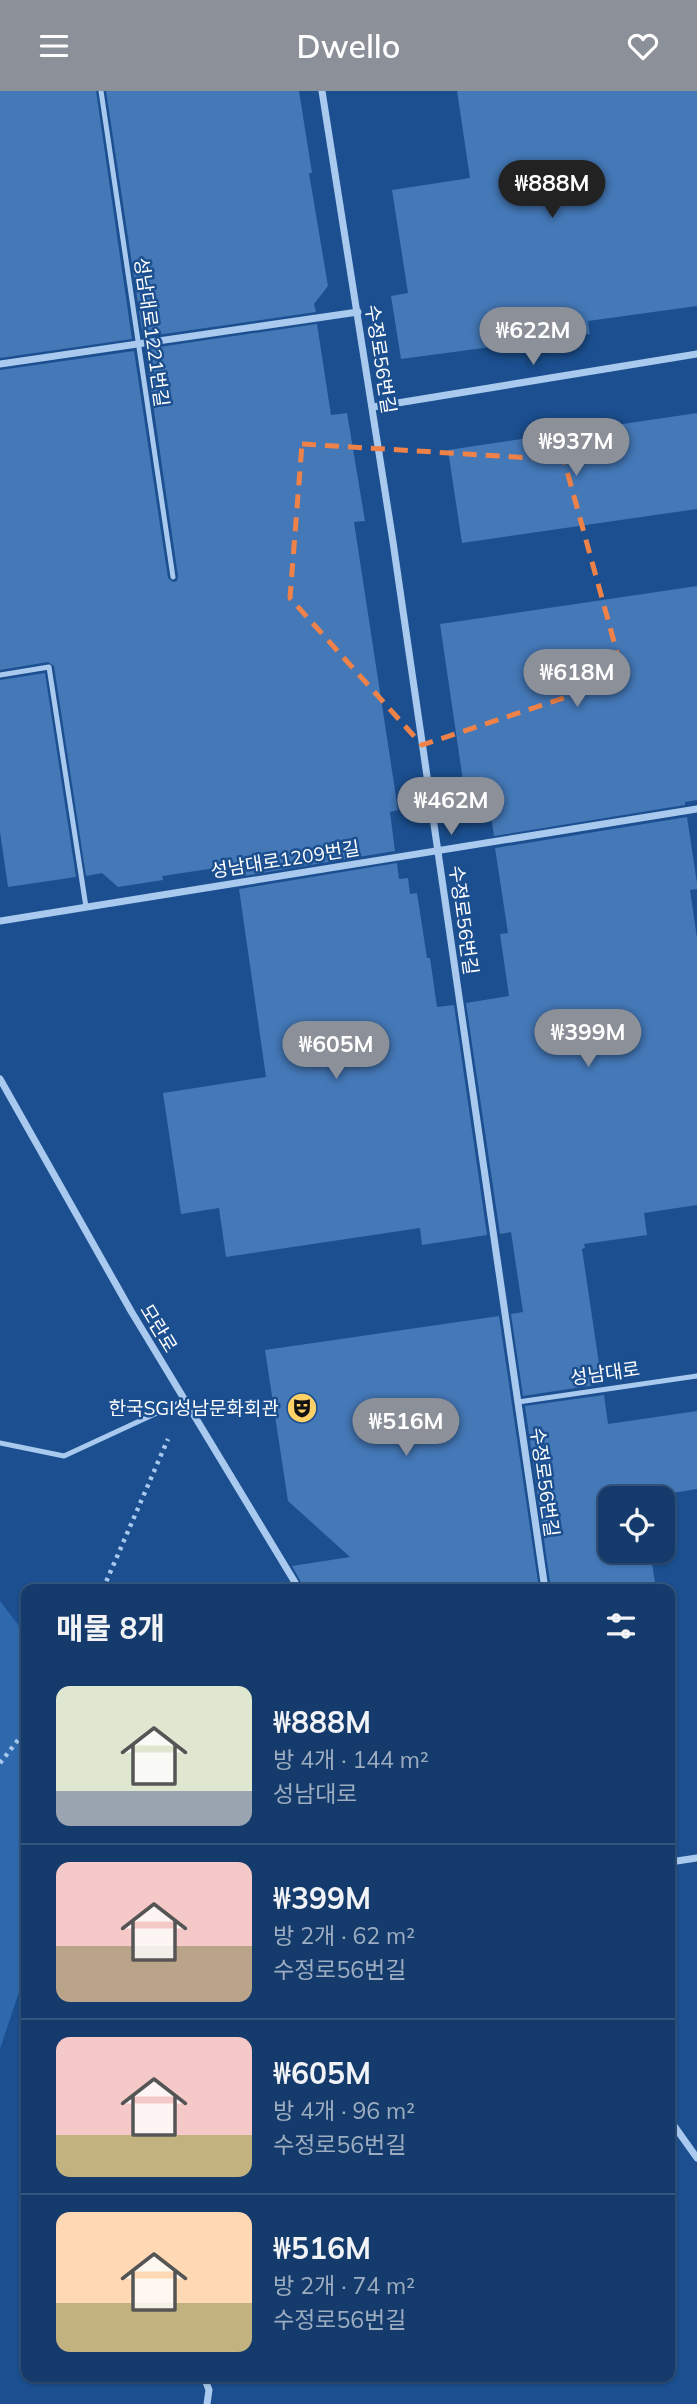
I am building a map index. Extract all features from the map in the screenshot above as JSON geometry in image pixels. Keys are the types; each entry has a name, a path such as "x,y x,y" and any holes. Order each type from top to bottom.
{"street":[{"name":"수정로56번길","path":"322,91 373,407 544,1584"},
{"path":"0,364 358,312"},
{"path":"373,407 697,354"},
{"name":"성남대로1209번길","path":"0,921 697,809"},
{"name":"모란로","path":"0,1079 131,1311 296,1584"},
{"path":"675,1861 697,1858"},
{"path":"675,2127 697,2158"},
{"path":"206,2382 209,2390 207,2404"}],"lane":[{"name":"성남대로1221번길","path":"101,91 173,577"},
{"path":"0,675 49,667 86,907"},
{"name":"성남대로","path":"518,1402 697,1376"},
{"path":"0,1443 64,1456 185,1400"}],"path":[{"path":"105,1584 185,1400"},
{"path":"0,1763 21,1736"}],"highlighted area":[{"path":"302,444 564,460 624,678 422,745 290,598"}],"shaded area":[{"path":"0,1601 21,1628 21,1986 0,2049"}],"building":[{"path":"0,91 96,91 132,339 0,358"},
{"path":"106,91 299,91 312,173 309,173 328,286 314,304 316,312 143,337"},
{"path":"457,91 697,91 697,306 588,321 590,334 401,359 391,296 408,293 392,190 470,178"},
{"path":"317,324 331,415 347,413 365,521 354,522 398,810 390,812 395,851 238,877 236,865 162,876 163,880 118,887 102,873 86,876 54,666 48,662 0,670 0,370 134,351 168,578 173,582 177,581 178,576 145,349"},
{"path":"697,413 697,509 462,543 448,450"},
{"path":"697,586 697,800 685,802 685,805 494,836 489,804 467,808 440,624"},
{"path":"45,673 76,877 8,887 0,832 0,680"},
{"path":"687,817 697,883 697,889 690,890 697,938 697,1205 644,1213 647,1235 584,1244 585,1248 582,1249 602,1384 523,1396 511,1314 523,1312 511,1232 500,1234 466,1003 509,996 500,934 508,933 495,848"},
{"path":"397,863 399,879 408,878 410,894 417,893 437,1007 454,1005 487,1235 422,1245 420,1228 226,1257 219,1208 181,1214 163,1093 266,1077 239,889"},
{"path":"499,1316 538,1584 302,1584 292,1566 350,1557 288,1501 265,1350"},
{"path":"604,1395 608,1424 697,1411 697,1489 675,1493 675,1486 598,1486 598,1563 652,1563 655,1584 550,1584 525,1406"}],"place":[{"name":"한국SGI성남문화회관","path":"302,1408"}]}
